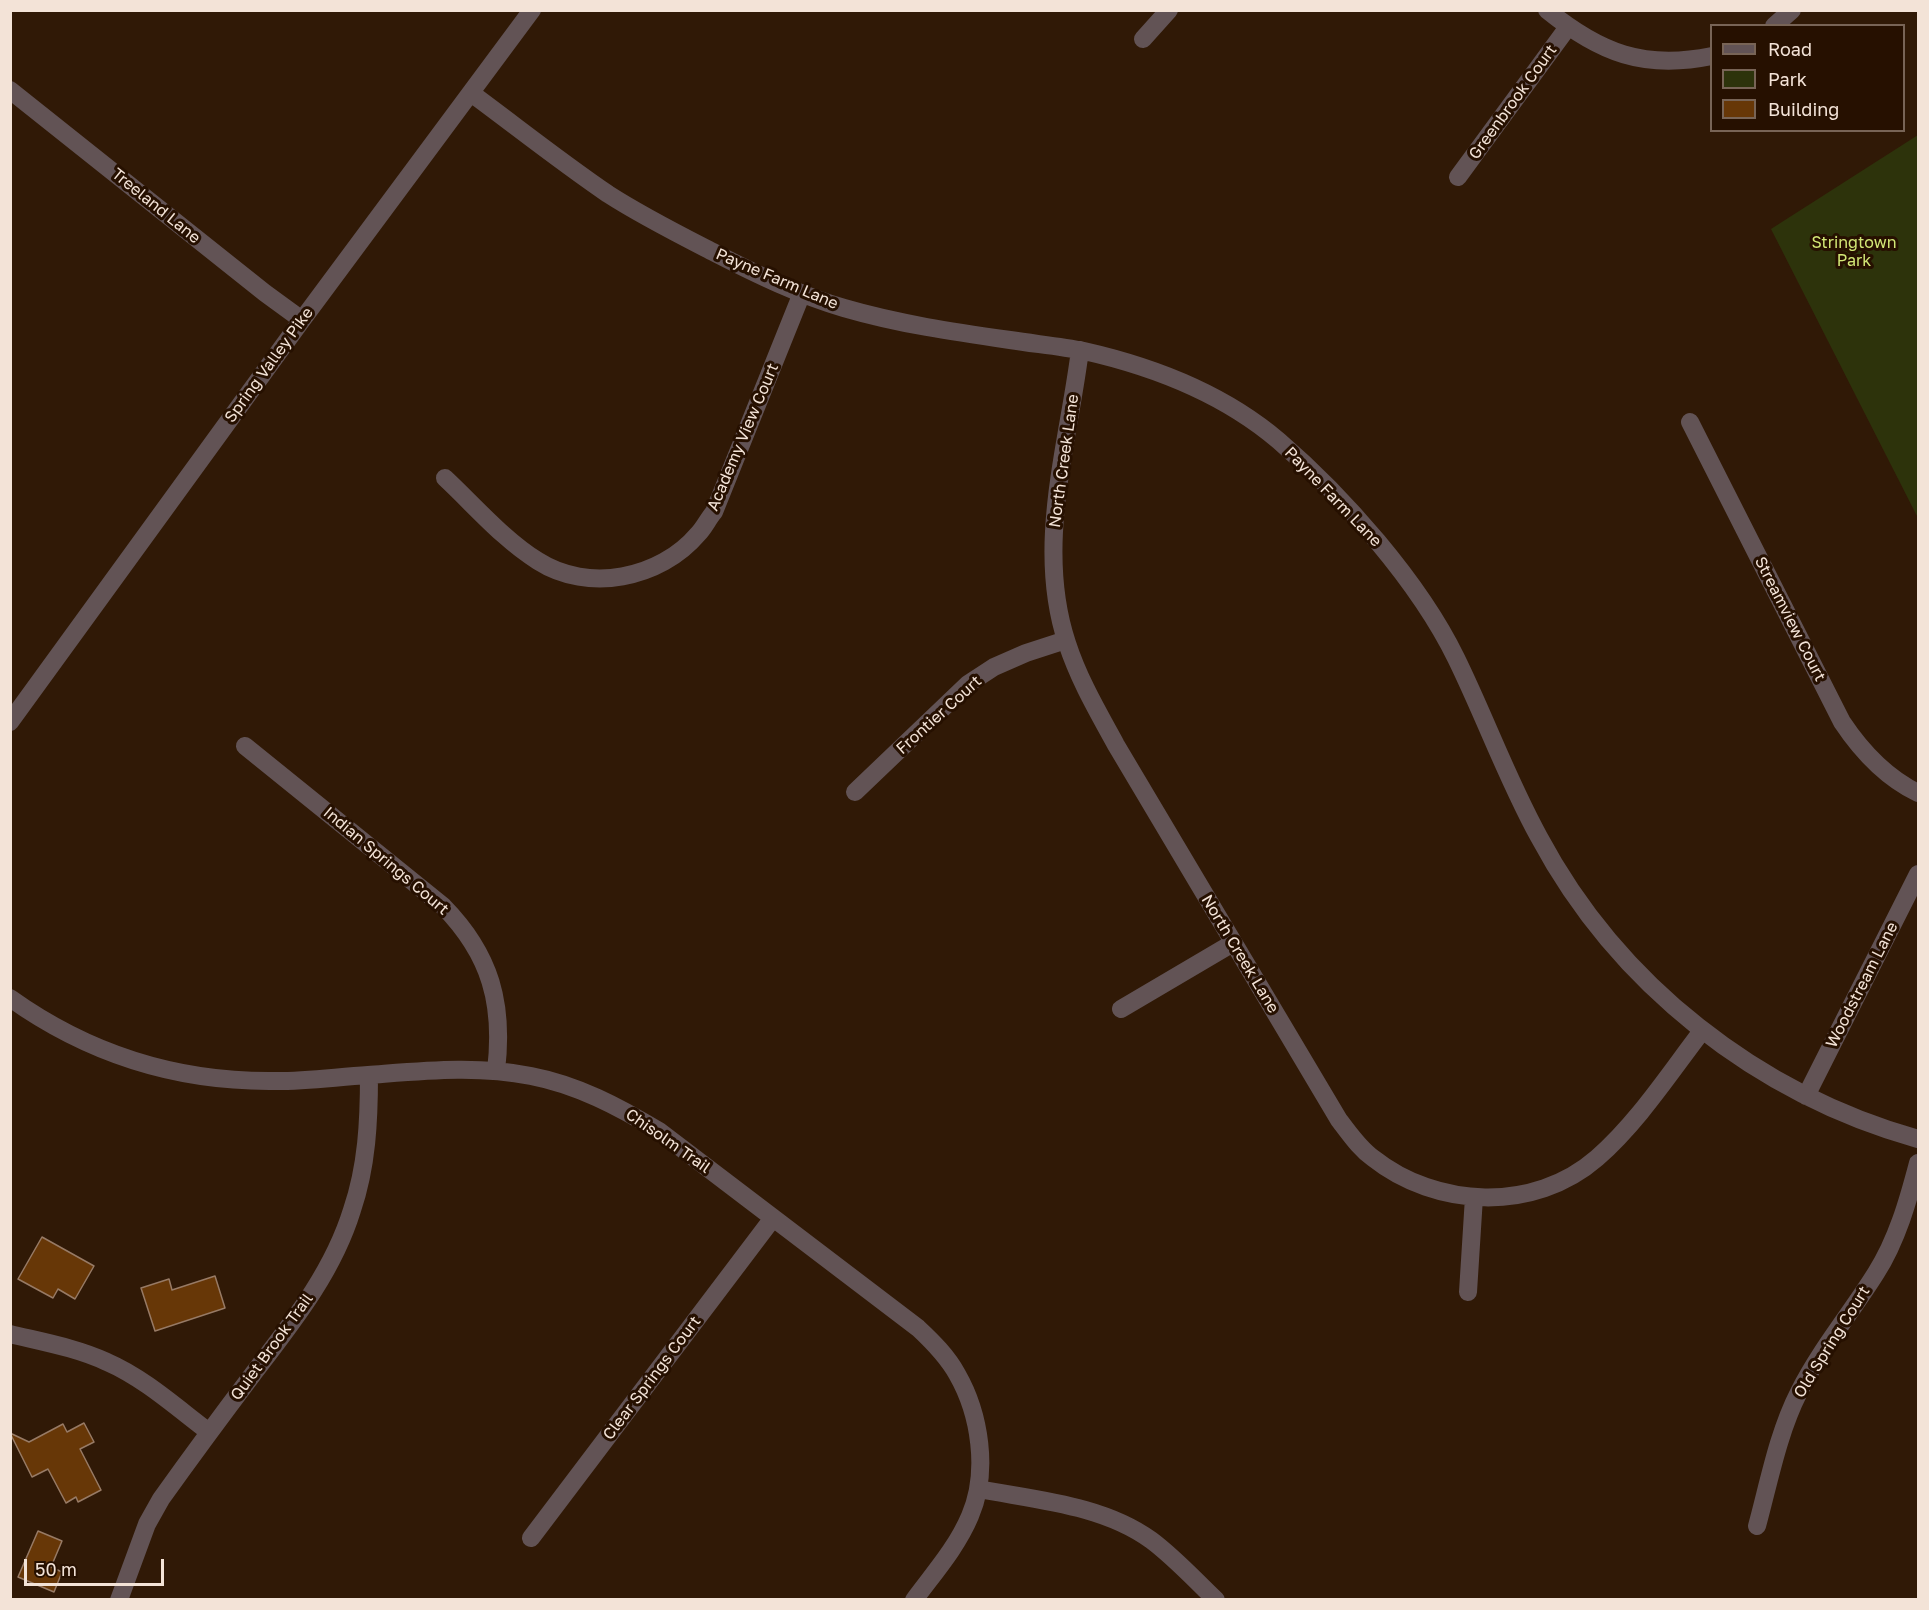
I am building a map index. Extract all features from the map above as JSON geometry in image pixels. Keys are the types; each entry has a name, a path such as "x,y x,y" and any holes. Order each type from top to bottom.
{"street":[{"name":"Spring Valley Pike","path":"10,722 302,320 532,10"},
{"path":"1143,39 1169,10"},
{"path":"1547,10 1595,44 1614,52 1639,59 1669,61 1710,56"},
{"path":"1776,24 1792,10"},
{"name":"Greenbrook Court","path":"1458,177 1568,27"},
{"name":"Treeland Lane","path":"10,90 302,320"},
{"name":"Payne Farm Lane","path":"471,93 605,192 646,218 752,271 802,293 839,307 887,320 938,330 1080,350 1137,364 1175,378 1245,415 1318,477 1404,575 1455,656 1539,839 1566,883 1629,963 1677,1011 1702,1031 1763,1072 1806,1096 1889,1130 1918,1139"},
{"name":"Academy View Court","path":"445,478 523,551 561,572 582,577 622,577 642,572 662,562 698,535 714,512 802,293"},
{"name":"North Creek Lane","path":"1080,350 1057,492 1054,529 1056,587 1066,640 1076,670 1096,709 1233,943 1339,1120 1358,1144 1372,1158 1395,1173 1425,1188 1445,1194 1501,1197 1526,1193 1558,1182 1596,1159 1625,1131 1702,1031"},
{"name":"Streamview Court","path":"1690,422 1842,723 1871,759 1895,779 1918,793"},
{"name":"Frontier Court","path":"855,792 968,684 994,667 1026,653 1066,640"},
{"name":"Indian Springs Court","path":"245,746 443,906 459,922 476,947 495,994 499,1043 496,1071"},
{"name":"Woodstream Lane","path":"1806,1096 1918,874"},
{"path":"1121,1009 1233,943"},
{"name":"Chisolm Trail","path":"10,998 57,1028 98,1048 134,1062 184,1075 271,1082 439,1069 496,1071 565,1084 597,1097 659,1131 918,1328 936,1346 956,1373 974,1414 979,1442 979,1489 970,1516 954,1546 914,1599"},
{"name":"Quiet Brook Trail","path":"119,1599 147,1524 161,1499 300,1312 322,1277 342,1238 353,1209 365,1158 369,1125 369,1075"},
{"name":"Old Spring Court","path":"1757,1526 1788,1418 1799,1391 1819,1357 1877,1272 1893,1242 1906,1208 1918,1163"},
{"path":"1468,1292 1474,1197"},
{"name":"Clear Springs Court","path":"531,1538 773,1218"},
{"path":"10,1334 85,1352 110,1363 133,1376 209,1432"},
{"path":"979,1489 1066,1506 1096,1514 1133,1529 1152,1541 1216,1599"}],"green space":[{"name":"Stringtown Park","path":"1918,135 1918,518 1771,229"}],"building":[{"path":"42,1237 94,1266 75,1299 58,1289 53,1298 18,1279"},
{"path":"215,1276 225,1308 155,1331 141,1288 169,1279 172,1290"},
{"path":"84,1423 94,1442 80,1449 101,1490 78,1502 76,1497 66,1503 48,1469 32,1477 10,1433 29,1442 63,1424 67,1432"},
{"path":"38,1531 62,1541 51,1567 62,1572 54,1592 18,1577"}]}
